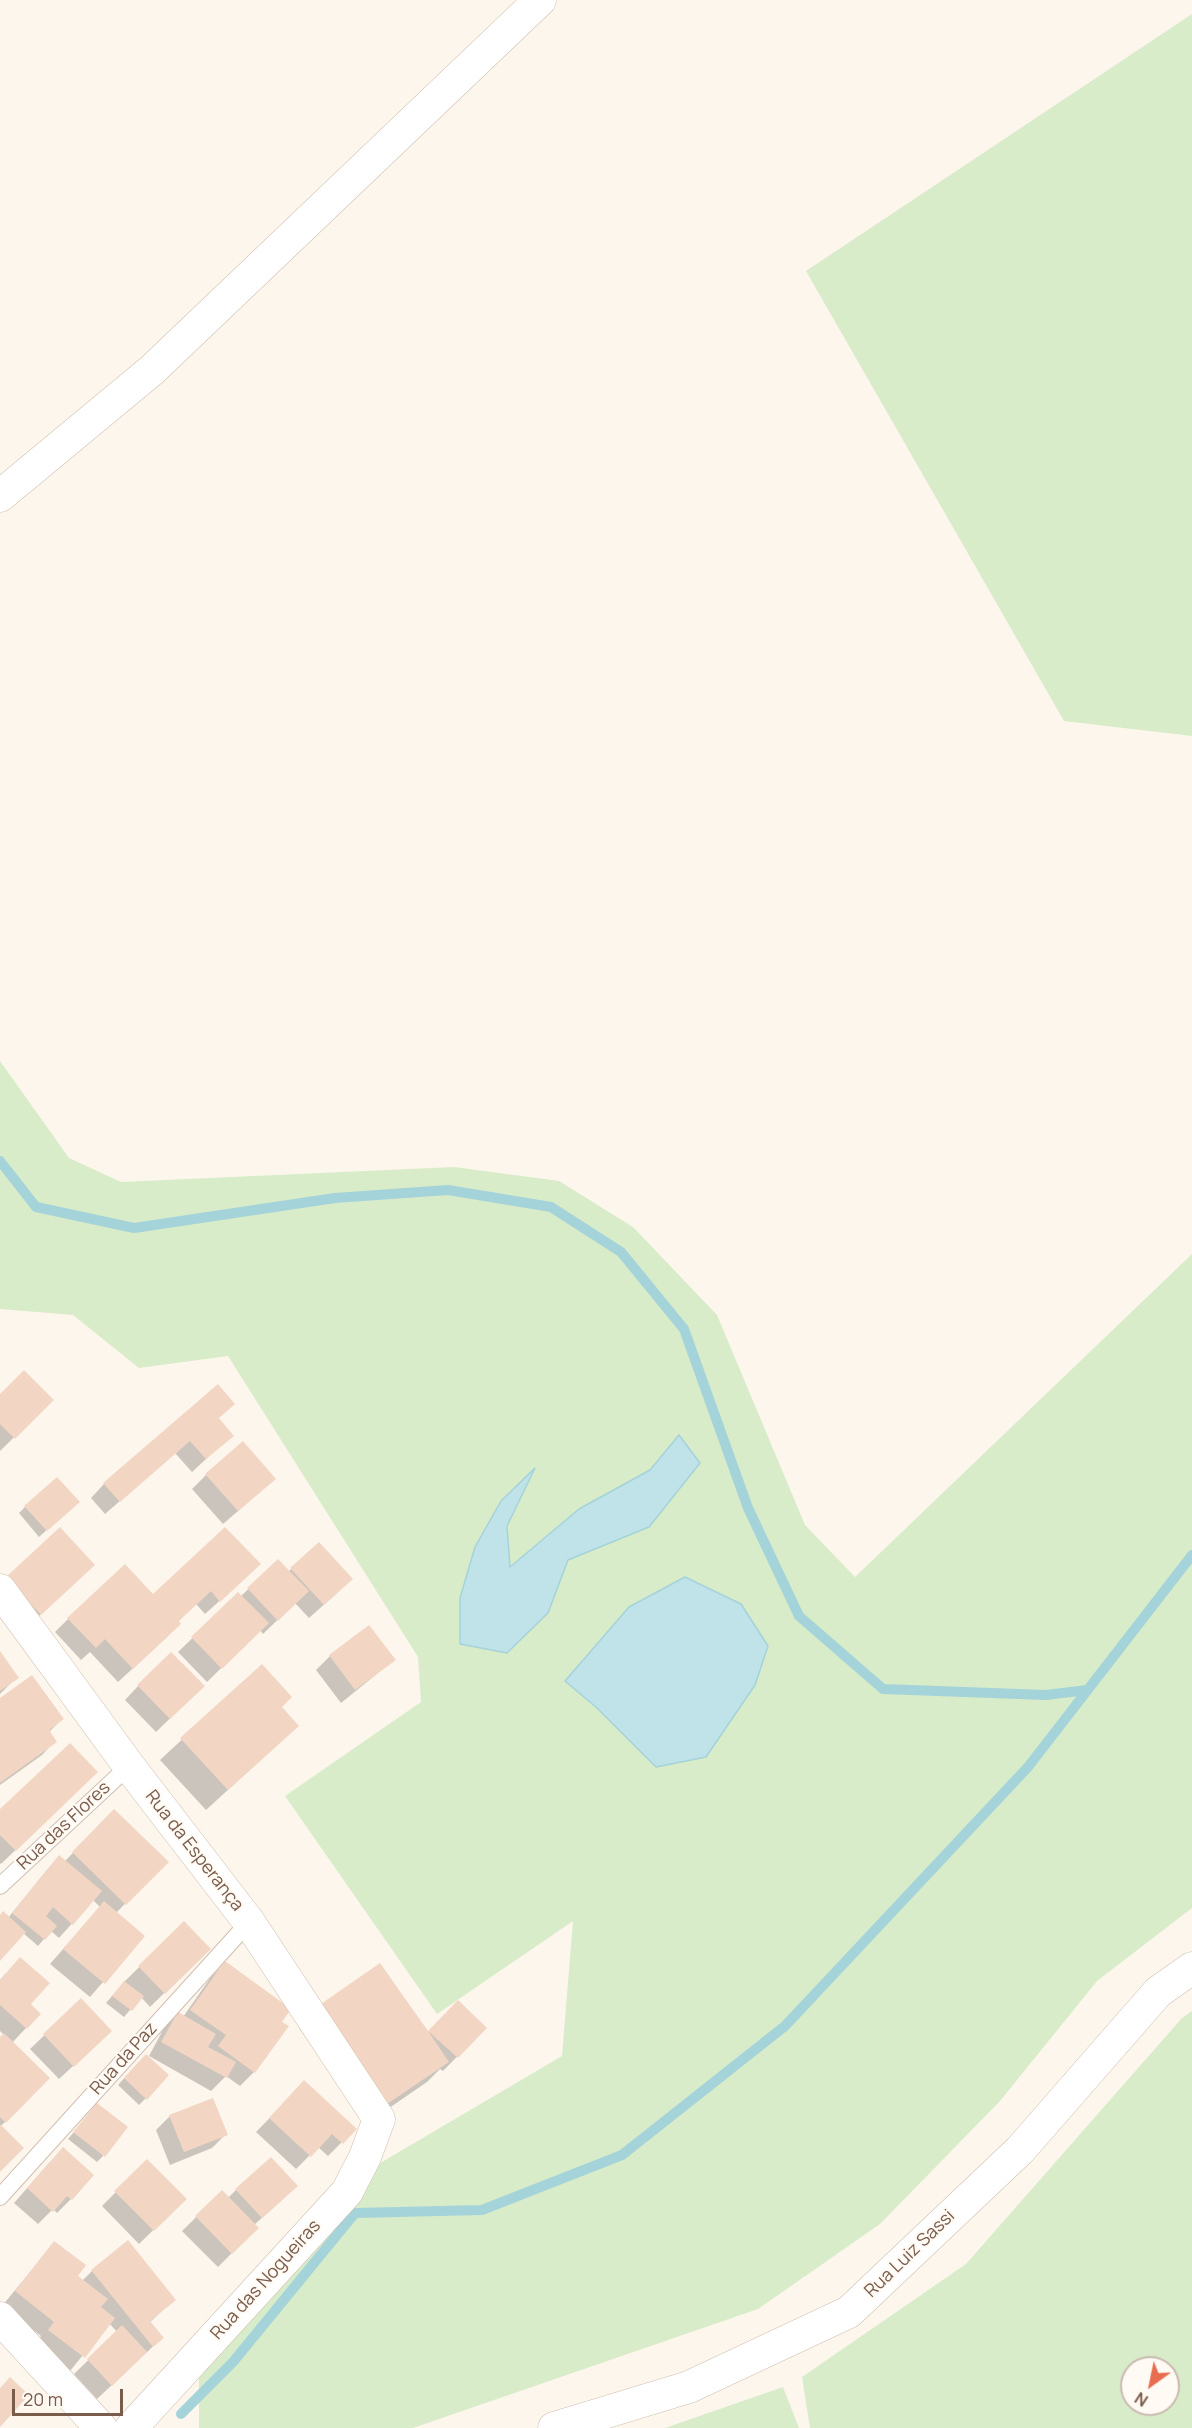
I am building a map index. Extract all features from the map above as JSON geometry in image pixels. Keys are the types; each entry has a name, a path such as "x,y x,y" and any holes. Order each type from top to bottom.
{"street":[{"path":"0,496 152,370 540,0"},
{"name":"Rua da Esperança","path":"0,1590 129,1766 249,1922 379,2119"},
{"name":"Rua Luiz Sassi","path":"554,2428 689,2387 849,2312 1020,2150 1158,1992 1192,1968"},
{"name":"Rua das Nogueiras","path":"131,2428 347,2192 365,2157 379,2119"},
{"path":"0,2318 101,2428"}],"lane":[{"name":"Rua das Flores","path":"0,1886 129,1766"},
{"name":"Rua da Paz","path":"0,2197 249,1922"}],"green space":[{"path":"1192,14 1192,736 1064,721 806,271"},
{"path":"0,1061 69,1158 121,1182 454,1167 559,1181 633,1227 717,1315 805,1525 855,1577 1192,1254 1192,1908 1097,1981 1000,2101 880,2224 758,2309 413,2428 199,2428 199,2365 382,2162 562,2056 573,1921 437,2014 285,1796 421,1702 418,1657 228,1356 139,1368 73,1315 0,1309"},
{"path":"1192,2011 1192,2428 810,2428 802,2377 966,2264 1182,2018"},
{"path":"783,2387 799,2428 665,2428"}],"water":[{"path":"679,1435 700,1463 649,1527 568,1560 548,1613 507,1653 460,1644 460,1598 475,1547 501,1501 535,1468 507,1526 510,1567 579,1509 650,1470"},
{"path":"685,1577 741,1604 768,1646 755,1685 706,1757 656,1767 597,1708 565,1681 629,1607"}],"building":[{"path":"24,1370 54,1400 15,1439 0,1424 0,1394"},
{"path":"218,1384 235,1404 219,1418 234,1436 206,1459 190,1441 120,1502 103,1483"},
{"path":"243,1441 276,1479 238,1511 205,1474"},
{"path":"57,1477 80,1502 47,1531 24,1506"},
{"path":"60,1527 95,1565 41,1615 6,1577"},
{"path":"225,1527 261,1564 220,1602 211,1591 179,1621 181,1624 133,1669 105,1639 96,1648 67,1618 125,1564 153,1594"},
{"path":"319,1542 353,1579 324,1605 290,1568"},
{"path":"278,1559 309,1591 278,1621 247,1588"},
{"path":"238,1592 269,1623 222,1669 191,1637"},
{"path":"369,1625 396,1660 355,1690 329,1655"},
{"path":"0,1651 19,1678 0,1691"},
{"path":"171,1652 205,1686 170,1719 137,1685"},
{"path":"262,1664 292,1697 282,1707 299,1726 228,1790 180,1738"},
{"path":"32,1675 64,1719 49,1730 57,1742 0,1783 0,1698"},
{"path":"70,1743 98,1772 16,1851 0,1835 0,1809"},
{"path":"114,1809 169,1862 126,1905 72,1852"},
{"path":"59,1855 102,1891 73,1925 53,1907 46,1916 57,1926 45,1940 12,1913"},
{"path":"104,1901 145,1936 105,1984 63,1949"},
{"path":"3,1911 26,1932 0,1961 0,1915"},
{"path":"184,1921 211,1949 165,1994 138,1966"},
{"path":"20,1957 50,1983 31,2004 41,2014 27,2029 0,2005 0,1980"},
{"path":"225,1961 291,2009 282,2022 289,2026 255,2073 218,2046 226,2035 190,2010"},
{"path":"380,1963 449,2062 387,2104 318,2006"},
{"path":"124,1981 144,1996 132,2011 112,1996"},
{"path":"81,1998 112,2031 74,2067 43,2034"},
{"path":"458,2000 487,2028 458,2058 428,2031"},
{"path":"178,2012 216,2034 208,2047 236,2062 227,2078 161,2042"},
{"path":"4,2033 50,2078 6,2123 0,2117 0,2037"},
{"path":"146,2054 169,2075 147,2100 124,2078"},
{"path":"304,2080 357,2129 343,2144 332,2134 311,2157 269,2118"},
{"path":"213,2098 228,2135 184,2152 169,2115"},
{"path":"97,2103 128,2127 105,2157 73,2132"},
{"path":"0,2124 24,2148 0,2172"},
{"path":"63,2147 94,2175 72,2200 67,2196 53,2212 27,2188"},
{"path":"271,2157 298,2186 262,2218 235,2189"},
{"path":"147,2159 187,2199 154,2231 114,2191"},
{"path":"222,2190 259,2228 232,2254 195,2216"},
{"path":"128,2240 176,2300 150,2321 164,2338 153,2347 91,2270"},
{"path":"54,2241 86,2265 78,2276 108,2299 101,2307 115,2318 85,2358 48,2330 54,2322 15,2291"},
{"path":"122,2325 147,2352 112,2386 87,2359"},
{"path":"10,2377 29,2395 0,2427 0,2388"}],"waterway":[{"path":"0,1161 36,1207 134,1228 335,1198 448,1190 551,1207 621,1252 684,1329 748,1508 799,1616 883,1689 1046,1695 1087,1690"},
{"path":"181,2414 233,2362 355,2213 482,2210 622,2155 785,2026 1028,1767 1192,1555"}]}
